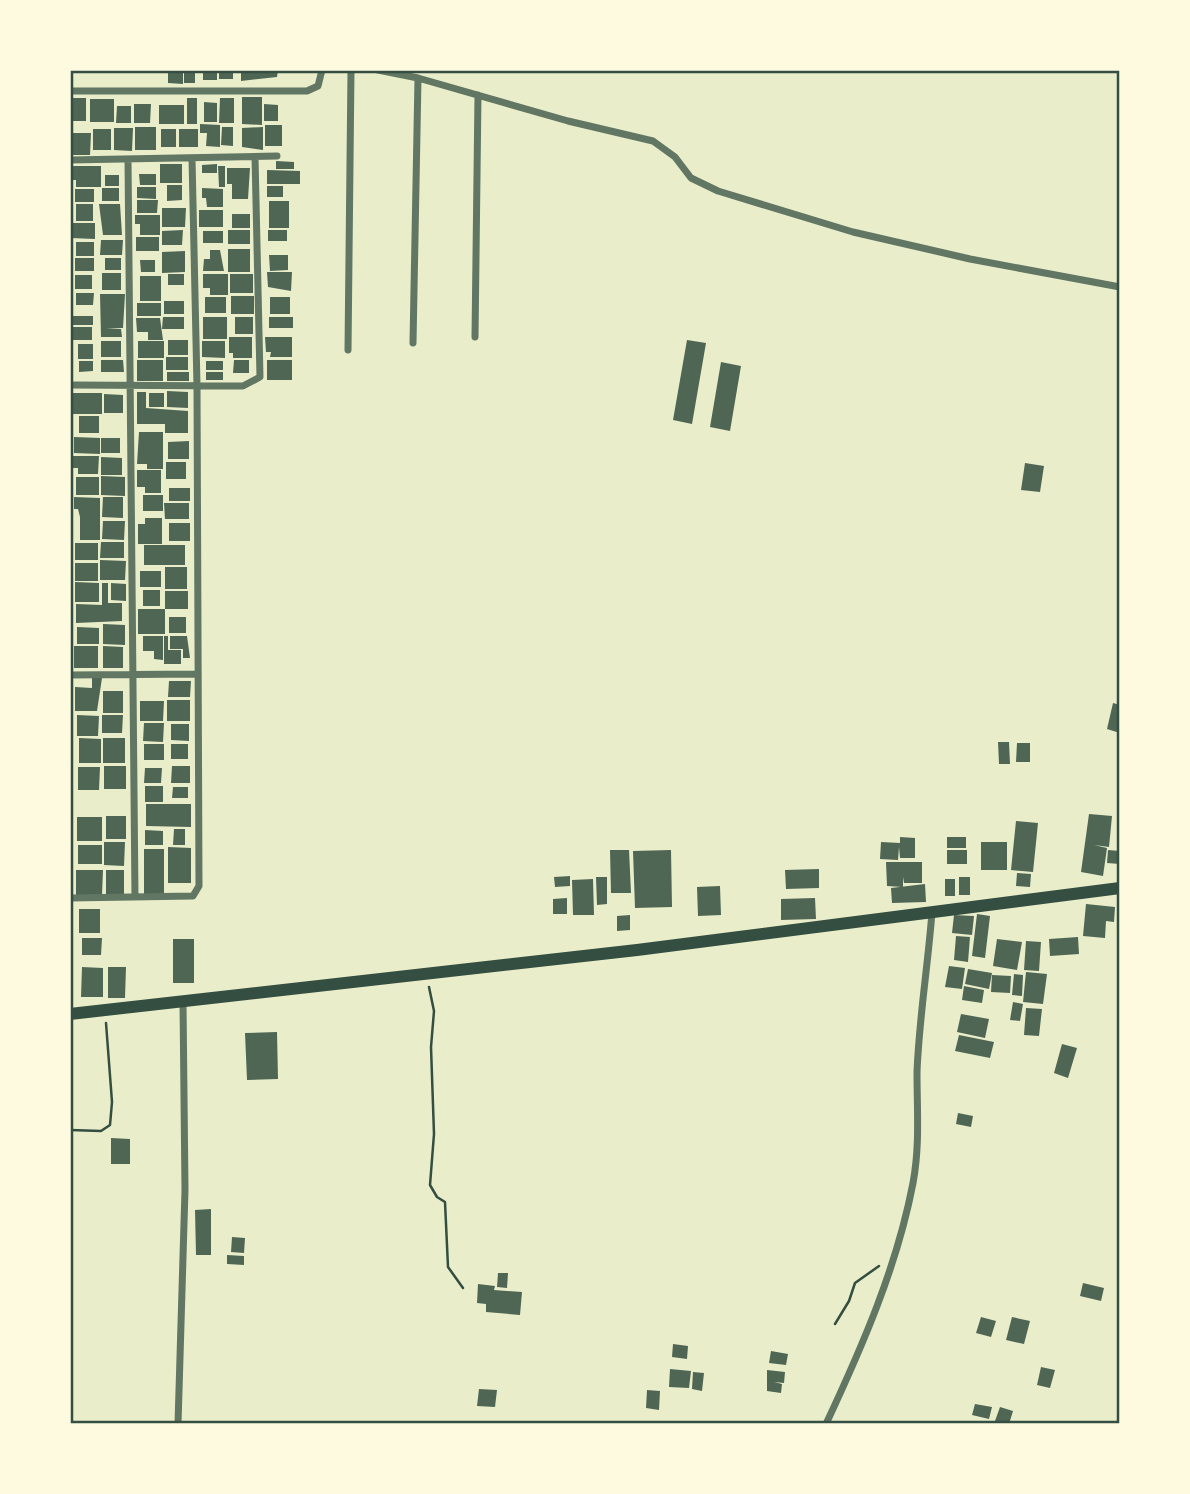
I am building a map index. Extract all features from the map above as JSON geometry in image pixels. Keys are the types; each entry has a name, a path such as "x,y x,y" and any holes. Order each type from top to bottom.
{"main road":[{"path":"70,1014 1120,888"}],"street":[{"path":"70,91 307,91 318,86 322,70"},
{"path":"348,350 351,70"},
{"path":"378,70 418,78 653,141 665,147 699,183 853,232 970,259 1120,287"},
{"path":"413,343 418,78"},
{"path":"475,337 478,95"},
{"path":"70,160 277,156"},
{"path":"70,386 243,386 260,377 255,157"},
{"path":"70,898 193,896 199,886 197,386 192,158"},
{"path":"128,159 135,897"},
{"path":"70,675 198,674"},
{"path":"826,1424 852,1373 895,1249 912,1187 919,1140 918,1072 932,912"},
{"path":"178,1424 185,1190 183,1002"}],"path":[{"path":"428,973 435,1011 430,1047 434,1134 430,1185 437,1197 445,1202 448,1267 463,1289"},
{"path":"70,1130 101,1131 110,1125 112,1102 105,1010"},
{"path":"835,1324 849,1301 855,1283 879,1266 895,1249"}],"building":[{"path":"168,70 183,70 183,84 168,83"},
{"path":"184,70 195,70 195,83 184,83"},
{"path":"203,70 217,70 217,80 203,80"},
{"path":"219,70 233,70 233,79 219,79"},
{"path":"241,70 278,70 277,77 241,81"},
{"path":"242,97 262,97 262,125 242,124"},
{"path":"70,98 86,98 86,121 70,121"},
{"path":"187,98 197,98 197,124 187,124"},
{"path":"220,98 234,98 234,123 219,123"},
{"path":"90,99 114,99 114,122 90,122"},
{"path":"204,102 217,103 217,122 204,122"},
{"path":"134,104 151,104 150,123 134,123"},
{"path":"264,104 278,105 278,121 264,121"},
{"path":"159,105 184,105 184,124 159,124"},
{"path":"117,106 131,106 131,123 116,123"},
{"path":"200,124 220,125 220,147 206,146 207,133 200,133"},
{"path":"265,125 282,125 282,146 265,146"},
{"path":"135,127 156,127 156,150 135,150"},
{"path":"222,127 233,127 233,146 221,145"},
{"path":"263,127 263,150 242,147 242,128"},
{"path":"114,128 133,128 132,151 114,150"},
{"path":"93,129 111,129 111,150 93,150"},
{"path":"161,129 176,129 176,147 161,147"},
{"path":"179,129 198,129 198,147 179,147"},
{"path":"70,133 91,133 90,155 70,155"},
{"path":"276,161 294,162 294,169 276,169"},
{"path":"160,164 182,164 182,183 160,183"},
{"path":"217,164 217,173 202,173 202,165"},
{"path":"71,166 101,166 101,187 76,187 76,180 71,180"},
{"path":"218,166 225,166 225,187 219,187"},
{"path":"227,168 250,168 248,199 232,199 232,184 227,184"},
{"path":"267,170 300,171 300,184 267,184"},
{"path":"139,174 156,174 156,185 140,185"},
{"path":"105,175 119,175 119,186 105,186"},
{"path":"167,185 182,185 182,200 167,201"},
{"path":"267,186 283,186 283,197 267,197"},
{"path":"137,187 156,187 156,199 137,198"},
{"path":"102,188 119,188 119,201 102,201"},
{"path":"202,188 223,189 223,207 207,207 206,198 202,198"},
{"path":"75,189 94,189 94,202 75,202"},
{"path":"137,200 158,200 157,213 137,213"},
{"path":"269,201 289,201 289,228 269,228"},
{"path":"76,204 93,204 93,221 76,221"},
{"path":"99,204 120,204 122,235 103,235"},
{"path":"162,208 186,208 185,227 162,227"},
{"path":"199,210 223,210 223,227 199,227"},
{"path":"232,214 250,214 250,228 232,228"},
{"path":"135,215 160,215 160,235 140,235 140,224 135,224"},
{"path":"71,223 95,223 95,239 71,238"},
{"path":"183,230 182,245 162,245 162,231"},
{"path":"228,230 250,230 250,244 228,244"},
{"path":"268,230 287,230 287,241 268,241"},
{"path":"203,231 223,231 223,243 203,243"},
{"path":"136,237 159,237 159,251 136,251"},
{"path":"101,240 123,240 122,255 100,255"},
{"path":"76,242 94,242 94,256 76,256"},
{"path":"228,249 250,249 250,272 228,272"},
{"path":"210,250 220,250 224,271 203,271 204,259 210,259"},
{"path":"185,251 185,272 162,273 162,252"},
{"path":"269,255 288,255 288,270 270,271"},
{"path":"75,258 94,258 94,271 75,271"},
{"path":"105,258 121,258 121,270 105,270"},
{"path":"140,260 155,260 155,272 141,272"},
{"path":"267,272 292,272 291,291 268,287"},
{"path":"102,273 121,273 121,290 102,290"},
{"path":"168,274 184,274 184,285 168,285"},
{"path":"203,274 228,274 228,295 210,295 210,288 203,288"},
{"path":"230,274 253,274 253,293 230,293"},
{"path":"75,275 92,275 92,289 75,289"},
{"path":"140,276 161,276 161,301 140,301"},
{"path":"76,293 94,293 93,305 76,305"},
{"path":"100,294 125,294 123,328 106,328 121,329 122,337 101,337"},
{"path":"231,296 254,296 254,314 231,314"},
{"path":"205,297 226,297 226,313 205,313"},
{"path":"270,297 290,297 290,314 270,314"},
{"path":"164,301 184,301 184,314 164,314"},
{"path":"137,303 161,303 161,316 137,316"},
{"path":"72,316 93,316 93,325 72,325"},
{"path":"163,317 184,317 184,329 162,329"},
{"path":"203,317 227,317 227,339 203,339"},
{"path":"235,317 253,317 253,334 235,334"},
{"path":"269,317 293,317 293,328 269,328"},
{"path":"136,318 160,318 163,340 148,340 148,332 137,332"},
{"path":"72,327 92,327 92,340 73,340"},
{"path":"229,337 252,337 252,358 233,358 233,353 229,353"},
{"path":"265,337 292,337 292,357 270,357 271,352 266,352"},
{"path":"168,340 188,340 188,355 168,355"},
{"path":"687,340 706,343 692,424 673,420"},
{"path":"101,341 121,341 121,357 101,357"},
{"path":"138,341 164,341 164,358 138,358"},
{"path":"202,341 225,341 225,358 202,357"},
{"path":"78,344 93,344 93,359 78,359"},
{"path":"166,357 188,357 188,370 166,370"},
{"path":"101,360 123,360 124,372 101,372"},
{"path":"137,360 163,360 163,381 137,381"},
{"path":"234,360 249,360 249,373 233,373"},
{"path":"267,360 292,360 292,380 267,380"},
{"path":"79,361 93,361 93,371 79,372"},
{"path":"206,361 223,361 223,370 206,370"},
{"path":"721,362 741,366 730,431 710,427"},
{"path":"167,372 189,372 189,381 167,381"},
{"path":"206,372 223,372 223,380 206,380"},
{"path":"167,391 188,392 188,408 167,407"},
{"path":"137,392 146,392 146,408 188,411 188,433 165,433 165,424 137,424"},
{"path":"72,393 102,393 102,414 72,414"},
{"path":"149,393 164,393 164,407 149,407"},
{"path":"104,394 123,395 123,413 104,413"},
{"path":"79,416 99,416 99,433 79,433"},
{"path":"139,432 163,432 163,469 147,469 147,464 137,464"},
{"path":"74,437 100,438 100,454 74,453"},
{"path":"101,438 120,438 120,453 101,453"},
{"path":"189,441 189,459 168,459 168,442"},
{"path":"73,456 99,456 98,474 78,474 78,468 73,468"},
{"path":"101,457 122,458 122,475 101,475"},
{"path":"166,462 186,462 186,479 166,479"},
{"path":"1025,463 1044,466 1040,492 1021,490"},
{"path":"137,470 161,470 161,493 145,493 145,487 137,487"},
{"path":"101,476 125,477 125,496 101,495"},
{"path":"76,477 99,477 99,495 76,495"},
{"path":"169,488 190,488 190,501 169,501"},
{"path":"143,495 163,495 163,511 143,511"},
{"path":"74,497 100,498 100,540 80,540 80,517 78,509 74,509"},
{"path":"103,497 123,497 123,518 102,517"},
{"path":"164,503 189,503 189,519 165,519"},
{"path":"145,518 162,518 162,544 138,544 138,524 145,524"},
{"path":"103,521 125,521 124,540 102,539"},
{"path":"169,523 190,523 190,541 169,541"},
{"path":"101,542 124,542 124,558 100,558"},
{"path":"75,543 98,543 98,560 75,560"},
{"path":"144,545 185,545 185,565 144,565"},
{"path":"100,560 126,561 125,580 100,580"},
{"path":"75,563 98,563 98,581 75,581"},
{"path":"165,567 187,567 187,589 165,589"},
{"path":"140,571 161,571 161,587 140,587"},
{"path":"75,582 99,583 99,602 75,602"},
{"path":"102,583 108,583 108,603 122,603 122,621 76,623 76,604 102,605"},
{"path":"111,583 126,584 126,601 111,600"},
{"path":"143,590 160,590 160,606 143,606"},
{"path":"165,591 188,591 188,609 165,609"},
{"path":"138,609 165,609 165,634 138,634"},
{"path":"169,617 186,617 186,633 169,633"},
{"path":"103,624 125,625 125,645 103,644"},
{"path":"77,627 99,628 99,644 77,644"},
{"path":"143,636 163,636 163,660 154,659 154,651 143,651"},
{"path":"164,636 168,636 168,650 181,650 181,664 164,664"},
{"path":"170,636 187,636 190,658 183,658 183,649 170,649"},
{"path":"74,646 98,646 98,668 74,668"},
{"path":"103,646 123,647 123,668 103,668"},
{"path":"92,678 102,678 97,711 75,711 75,687 92,688"},
{"path":"169,681 191,681 190,697 168,697"},
{"path":"103,691 123,691 123,713 103,713"},
{"path":"167,700 190,700 190,721 167,721"},
{"path":"140,701 164,701 163,721 140,721"},
{"path":"1113,703 1120,705 1120,733 1107,729"},
{"path":"77,715 99,716 98,736 77,736"},
{"path":"102,715 123,715 122,733 102,733"},
{"path":"144,723 164,723 163,742 143,741"},
{"path":"171,724 189,724 189,741 171,740"},
{"path":"79,738 101,739 101,763 79,763"},
{"path":"103,738 125,738 125,763 103,763"},
{"path":"998,742 1009,742 1010,764 999,764"},
{"path":"1017,743 1030,743 1030,762 1016,762"},
{"path":"144,744 164,744 164,760 144,760"},
{"path":"171,744 188,744 188,759 171,759"},
{"path":"104,766 126,766 126,789 104,789"},
{"path":"172,766 190,766 190,783 171,783"},
{"path":"78,767 100,767 99,790 78,790"},
{"path":"145,768 162,768 161,783 144,783"},
{"path":"145,786 163,786 163,802 145,802"},
{"path":"173,787 188,787 188,798 172,798"},
{"path":"146,804 191,804 191,827 146,826"},
{"path":"1089,814 1112,816 1109,847 1094,845 1107,848 1103,876 1081,872"},
{"path":"106,816 126,816 126,839 106,839"},
{"path":"77,817 102,817 102,841 77,841"},
{"path":"1016,821 1038,823 1033,872 1011,870"},
{"path":"174,829 185,829 185,845 173,845"},
{"path":"145,830 163,831 163,845 145,845"},
{"path":"900,837 915,838 915,858 900,858 899,847 898,860 880,859 881,842 900,843"},
{"path":"947,837 966,837 966,848 947,848"},
{"path":"104,842 125,842 124,866 104,865"},
{"path":"981,842 1007,842 1007,870 981,870"},
{"path":"78,845 102,845 102,864 78,864"},
{"path":"168,847 191,848 191,883 168,883"},
{"path":"144,849 164,849 164,894 144,894"},
{"path":"610,850 629,850 631,893 611,893"},
{"path":"671,850 672,907 635,908 633,851"},
{"path":"947,850 967,850 967,864 947,864"},
{"path":"1108,850 1120,851 1120,864 1107,863"},
{"path":"886,862 922,862 922,883 904,883 903,877 903,887 887,886"},
{"path":"819,869 819,888 786,889 785,870"},
{"path":"76,870 103,870 102,895 76,895"},
{"path":"106,870 124,870 124,894 106,894"},
{"path":"1017,873 1031,874 1030,887 1016,886"},
{"path":"570,876 570,886 555,887 554,877"},
{"path":"596,877 607,877 607,904 597,905"},
{"path":"959,877 970,877 970,895 959,895"},
{"path":"593,879 594,915 573,915 572,880"},
{"path":"945,879 955,879 955,896 945,896"},
{"path":"925,884 926,902 892,903 891,888"},
{"path":"720,886 721,915 698,916 697,887"},
{"path":"567,898 567,914 553,914 553,899"},
{"path":"815,898 816,919 781,920 781,899"},
{"path":"1086,904 1115,907 1114,922 1106,921 1105,938 1083,936"},
{"path":"79,909 100,909 100,933 79,933"},
{"path":"977,914 990,916 985,958 972,956"},
{"path":"630,915 630,930 617,931 617,916"},
{"path":"954,915 974,916 972,935 952,933"},
{"path":"956,936 970,937 968,962 954,960"},
{"path":"1078,937 1079,954 1050,956 1049,939"},
{"path":"82,938 102,938 101,955 82,955"},
{"path":"173,939 194,939 194,983 173,983"},
{"path":"997,939 1022,942 1017,970 993,966"},
{"path":"1026,941 1041,942 1039,971 1024,970"},
{"path":"949,966 965,968 962,989 945,987"},
{"path":"82,967 103,968 103,997 81,997"},
{"path":"108,967 126,967 125,998 108,998"},
{"path":"968,969 992,973 989,989 965,984"},
{"path":"1026,972 1047,974 1043,1004 1023,1002"},
{"path":"1014,974 1023,975 1022,996 1012,995"},
{"path":"992,975 1011,976 1010,993 991,992"},
{"path":"964,986 984,990 982,1003 962,1000"},
{"path":"1013,1002 1023,1004 1020,1021 1010,1020"},
{"path":"1026,1008 1042,1009 1039,1036 1024,1035"},
{"path":"961,1014 989,1019 985,1038 957,1032"},
{"path":"277,1032 278,1079 247,1080 245,1033"},
{"path":"959,1035 994,1042 990,1058 955,1051"},
{"path":"1062,1044 1077,1048 1068,1078 1054,1073"},
{"path":"958,1113 973,1116 971,1127 956,1124"},
{"path":"111,1138 130,1139 130,1164 111,1164"},
{"path":"211,1209 211,1255 196,1255 195,1210"},
{"path":"232,1237 245,1238 244,1253 231,1252"},
{"path":"227,1255 244,1256 244,1265 227,1264"},
{"path":"498,1273 508,1273 507,1288 497,1287"},
{"path":"1083,1283 1104,1288 1101,1301 1080,1296"},
{"path":"478,1284 495,1286 494,1290 522,1292 520,1315 486,1312 486,1304 477,1303"},
{"path":"981,1317 996,1321 991,1337 976,1333"},
{"path":"1012,1317 1030,1321 1024,1344 1006,1340"},
{"path":"673,1344 688,1346 687,1359 672,1357"},
{"path":"771,1351 788,1354 786,1365 769,1363"},
{"path":"1041,1367 1055,1370 1050,1388 1037,1385"},
{"path":"670,1369 691,1371 689,1388 669,1387"},
{"path":"767,1370 785,1372 784,1383 774,1382 782,1384 781,1393 767,1391"},
{"path":"693,1372 704,1373 702,1391 692,1389"},
{"path":"479,1389 497,1390 495,1407 477,1406"},
{"path":"647,1390 660,1391 659,1410 646,1408"},
{"path":"975,1404 992,1407 989,1419 972,1415"},
{"path":"1000,1407 1013,1411 1009,1424 995,1421"}]}
